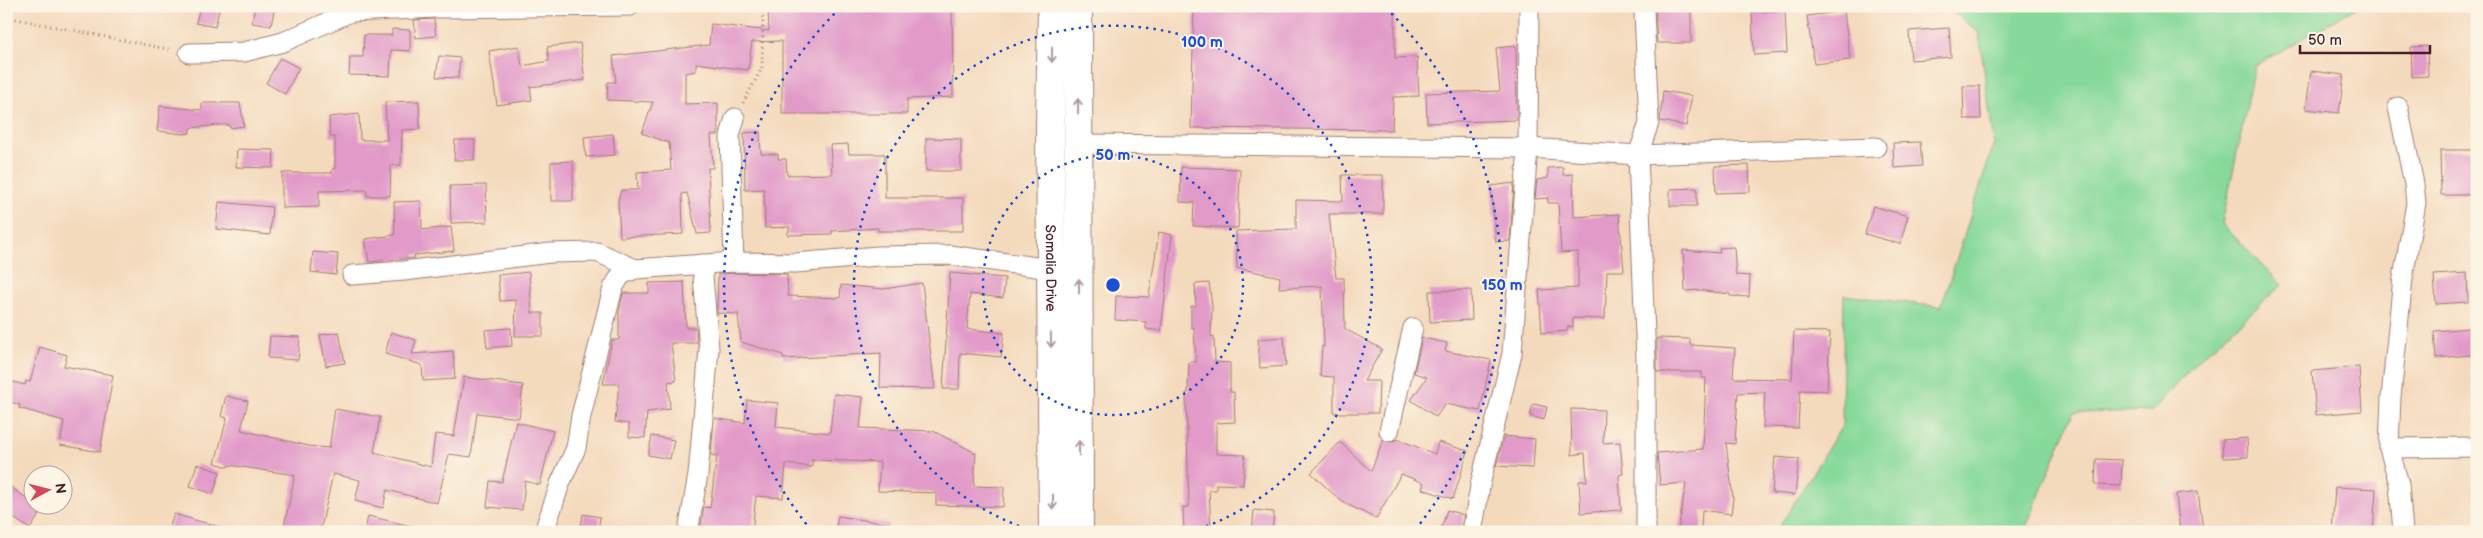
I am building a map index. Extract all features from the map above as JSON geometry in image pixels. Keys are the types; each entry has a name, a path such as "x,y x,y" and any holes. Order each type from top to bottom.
{"main road":[{"name":"Somalia Drive","path":"1052,6 1051,270 1053,532"},
{"name":"Somalia Drive","path":"1078,6 1079,532"}],"street":[{"path":"189,53 244,52 283,42 351,12 437,8 630,6"},
{"path":"1474,531 1481,481 1512,354 1528,148 1529,6"},
{"path":"1641,6 1644,11 1649,123 1638,155 1646,361 1646,532"},
{"path":"2398,107 2414,184 2416,203 2403,278 2391,397 2389,448 2399,484 2403,532"},
{"path":"734,262 730,136 735,118"},
{"path":"1079,144 1528,148 1638,155 1876,147"},
{"path":"352,275 404,271 550,253 597,252 635,269"},
{"path":"544,532 560,484 576,448 581,416 613,288 621,275 635,269 734,262 795,263 878,256 949,255 1051,270"},
{"path":"688,532 698,475 709,349 702,264"},
{"path":"1389,431 1413,328"},
{"path":"2389,448 2477,447"}],"path":[{"path":"735,118 762,68 763,6"},
{"path":"6,18 189,53"},
{"path":"6,274 9,266"},
{"path":"6,325 6,331"}],"green space":[{"path":"1947,6 2359,6 2255,66 2222,224 2282,285 2198,360 2152,411 2073,413 2024,532 1776,532 1842,426 1844,295 1941,307 1994,144 1979,33"}],"building":[{"path":"200,6 220,6 215,27 196,23"},
{"path":"255,6 275,6 271,26 252,23"},
{"path":"952,6 953,97 907,99 907,114 782,114 782,41 752,42 748,70 696,63 696,71 685,73 685,104 718,103 718,135 711,135 713,168 708,168 711,233 697,234 687,193 682,194 683,234 620,237 618,200 621,190 638,190 637,172 671,170 669,143 642,133 653,102 607,100 608,82 616,82 613,56 709,45 711,24 769,31 768,8"},
{"path":"1194,6 1395,6 1395,58 1417,57 1419,96 1393,97 1392,130 1191,128"},
{"path":"1655,6 1691,6 1691,43 1657,43"},
{"path":"1785,11 1787,53 1754,55 1752,12"},
{"path":"1844,11 1850,60 1814,64 1807,16"},
{"path":"434,19 436,36 416,38 414,20"},
{"path":"1949,28 1951,57 1911,60 1909,31"},
{"path":"392,29 410,30 410,51 391,50 390,76 349,75 350,57 363,57 364,35 392,35"},
{"path":"580,43 585,80 530,87 532,100 497,105 489,51 519,46 522,66 549,61 547,47"},
{"path":"1516,46 1517,120 1427,123 1426,93 1500,91 1496,48"},
{"path":"2427,46 2428,76 2412,77 2411,47"},
{"path":"439,56 460,58 458,78 436,77"},
{"path":"280,58 299,68 285,94 266,83"},
{"path":"2311,71 2344,75 2339,113 2306,109"},
{"path":"1963,86 1980,86 1981,119 1964,119"},
{"path":"1663,91 1692,96 1686,126 1660,121"},
{"path":"419,101 420,129 402,130 401,165 391,165 390,196 367,196 367,190 319,191 319,207 282,208 282,173 332,173 332,169 335,169 335,137 330,137 329,117 359,114 360,140 387,140 385,102"},
{"path":"202,103 240,103 244,126 230,128 229,125 219,125 190,128 190,133 184,134 157,131 160,106 202,110"},
{"path":"760,132 761,154 778,154 778,159 786,159 787,175 832,174 830,145 848,144 849,154 885,154 885,198 963,198 963,231 878,231 878,228 832,231 832,234 787,235 790,227 765,228 764,189 745,190 744,133"},
{"path":"613,134 615,155 586,157 584,137"},
{"path":"926,138 961,139 961,171 926,171"},
{"path":"455,140 475,140 474,160 454,160"},
{"path":"1920,142 1922,166 1894,168 1893,143"},
{"path":"237,149 274,150 273,168 236,167"},
{"path":"2440,150 2476,150 2476,195 2441,195"},
{"path":"573,161 573,201 551,201 551,162"},
{"path":"1749,165 1750,192 1716,193 1715,166"},
{"path":"1181,167 1240,169 1238,228 1193,226 1194,203 1180,202"},
{"path":"1563,167 1563,175 1573,174 1574,217 1619,214 1624,271 1607,271 1605,319 1573,318 1573,327 1568,326 1567,331 1542,333 1539,290 1578,288 1578,252 1561,253 1558,203 1548,203 1548,198 1535,199 1537,180 1548,178 1548,168"},
{"path":"1342,175 1383,175 1383,214 1329,214 1336,278 1344,278 1345,329 1382,349 1364,381 1379,381 1378,413 1334,413 1334,377 1320,376 1322,346 1324,347 1322,286 1279,288 1280,277 1237,268 1236,231 1296,229 1296,200 1343,201"},
{"path":"1514,183 1510,241 1496,242 1491,186"},
{"path":"486,185 487,222 451,223 450,186"},
{"path":"1697,188 1697,206 1670,206 1670,189"},
{"path":"421,201 422,230 451,227 454,251 414,255 415,258 369,262 365,239 395,235 394,202"},
{"path":"219,202 272,207 270,235 216,229"},
{"path":"1873,206 1908,216 1900,244 1865,234"},
{"path":"1159,232 1172,235 1161,331 1146,329 1146,322 1115,320 1116,296 1149,297"},
{"path":"1734,247 1736,275 1750,276 1749,297 1730,296 1730,294 1698,290 1685,291 1683,250 1720,253 1719,248"},
{"path":"313,252 338,254 336,275 311,272"},
{"path":"529,272 532,313 543,313 543,336 515,336 516,300 500,301 498,275"},
{"path":"950,273 1005,278 1003,298 970,294 967,329 1004,333 1001,357 960,353 959,389 943,389"},
{"path":"2467,273 2468,302 2436,304 2434,275"},
{"path":"718,274 787,274 788,296 840,298 841,285 884,289 922,283 935,389 880,388 881,353 783,359 783,355 741,342 738,314 717,313"},
{"path":"684,282 686,328 696,328 697,343 671,343 676,381 668,382 670,409 647,412 645,438 629,437 629,424 615,422 619,384 603,384 612,340 619,340 619,312 623,293 649,293 649,283"},
{"path":"1209,283 1212,306 1211,337 1214,336 1215,362 1230,363 1230,392 1234,392 1235,422 1216,423 1216,454 1245,455 1243,485 1216,484 1216,490 1209,490 1211,532 1184,532 1183,507 1189,507 1186,393 1188,393 1189,362 1196,362 1194,328 1191,327 1191,306 1196,306 1195,284"},
{"path":"1471,290 1472,320 1430,322 1429,291"},
{"path":"511,328 512,346 487,348 485,330"},
{"path":"2470,328 2472,355 2436,358 2434,331"},
{"path":"1794,331 1830,332 1827,391 1800,390 1798,428 1763,427 1765,392 1738,393 1735,444 1726,443 1733,498 1731,514 1702,510 1701,532 1678,532 1686,483 1660,485 1657,453 1703,449 1706,378 1702,378 1702,372 1657,372 1657,338 1690,339 1690,345 1735,348 1733,378 1792,379"},
{"path":"339,332 345,363 326,366 320,335"},
{"path":"391,332 416,340 412,354 453,351 455,379 423,381 422,365 385,354"},
{"path":"270,336 300,337 298,360 268,358"},
{"path":"1284,337 1286,366 1260,368 1258,339"},
{"path":"1422,338 1447,343 1445,351 1491,360 1480,411 1445,404 1436,417 1411,400 1427,377 1414,373"},
{"path":"40,347 67,355 64,366 113,375 100,452 60,445 64,421 19,408 20,405 6,401 6,380 25,385 26,381 30,382"},
{"path":"2359,367 2362,411 2316,415 2312,371"},
{"path":"464,377 523,385 519,418 477,413 471,457 449,454 437,503 387,490 383,508 355,501 360,480 333,474 320,532 283,532 295,475 229,465 228,467 215,463 227,418 221,416 226,396 248,401 241,430 309,446 329,448 335,409 380,417 374,452 431,467 435,434 454,436"},
{"path":"834,394 863,397 860,428 933,431 976,453 974,486 1004,487 1003,507 936,505 936,493 878,491 880,462 812,460 812,467 786,464 783,498 756,496 752,532 700,531 704,507 710,508 717,456 711,455 714,418 745,423 747,400 778,403 776,427 830,433"},
{"path":"1533,404 1547,407 1544,420 1530,416"},
{"path":"1571,409 1604,410 1603,443 1620,442 1623,474 1619,475 1621,510 1581,513 1579,481 1587,481 1585,453 1572,455"},
{"path":"516,422 553,431 540,485 525,481 522,510 487,507 490,481 502,482"},
{"path":"652,436 674,440 670,459 648,455"},
{"path":"1504,436 1535,439 1533,468 1496,466"},
{"path":"2247,438 2248,457 2223,458 2222,440"},
{"path":"1397,439 1435,454 1438,442 1468,451 1453,499 1422,489 1424,483 1401,474 1376,519 1341,501 1311,473 1340,442 1371,471 1383,440 1392,442"},
{"path":"1775,457 1799,459 1795,495 1772,493"},
{"path":"2096,459 2122,460 2121,486 2095,485"},
{"path":"197,464 220,472 213,494 190,486"},
{"path":"6,484 22,495 22,516 38,516 30,529 6,513"},
{"path":"2335,487 2376,489 2373,532 2332,532"},
{"path":"2198,491 2203,530 2180,532 2176,494"},
{"path":"1254,510 1274,512 1272,532 1252,532"},
{"path":"1447,510 1464,515 1460,532 1440,532"},
{"path":"174,514 223,528 222,532 168,532"},
{"path":"583,514 600,517 598,532 580,532"},
{"path":"368,516 411,526 410,532 365,532"},
{"path":"838,516 889,524 888,532 835,532"}]}
